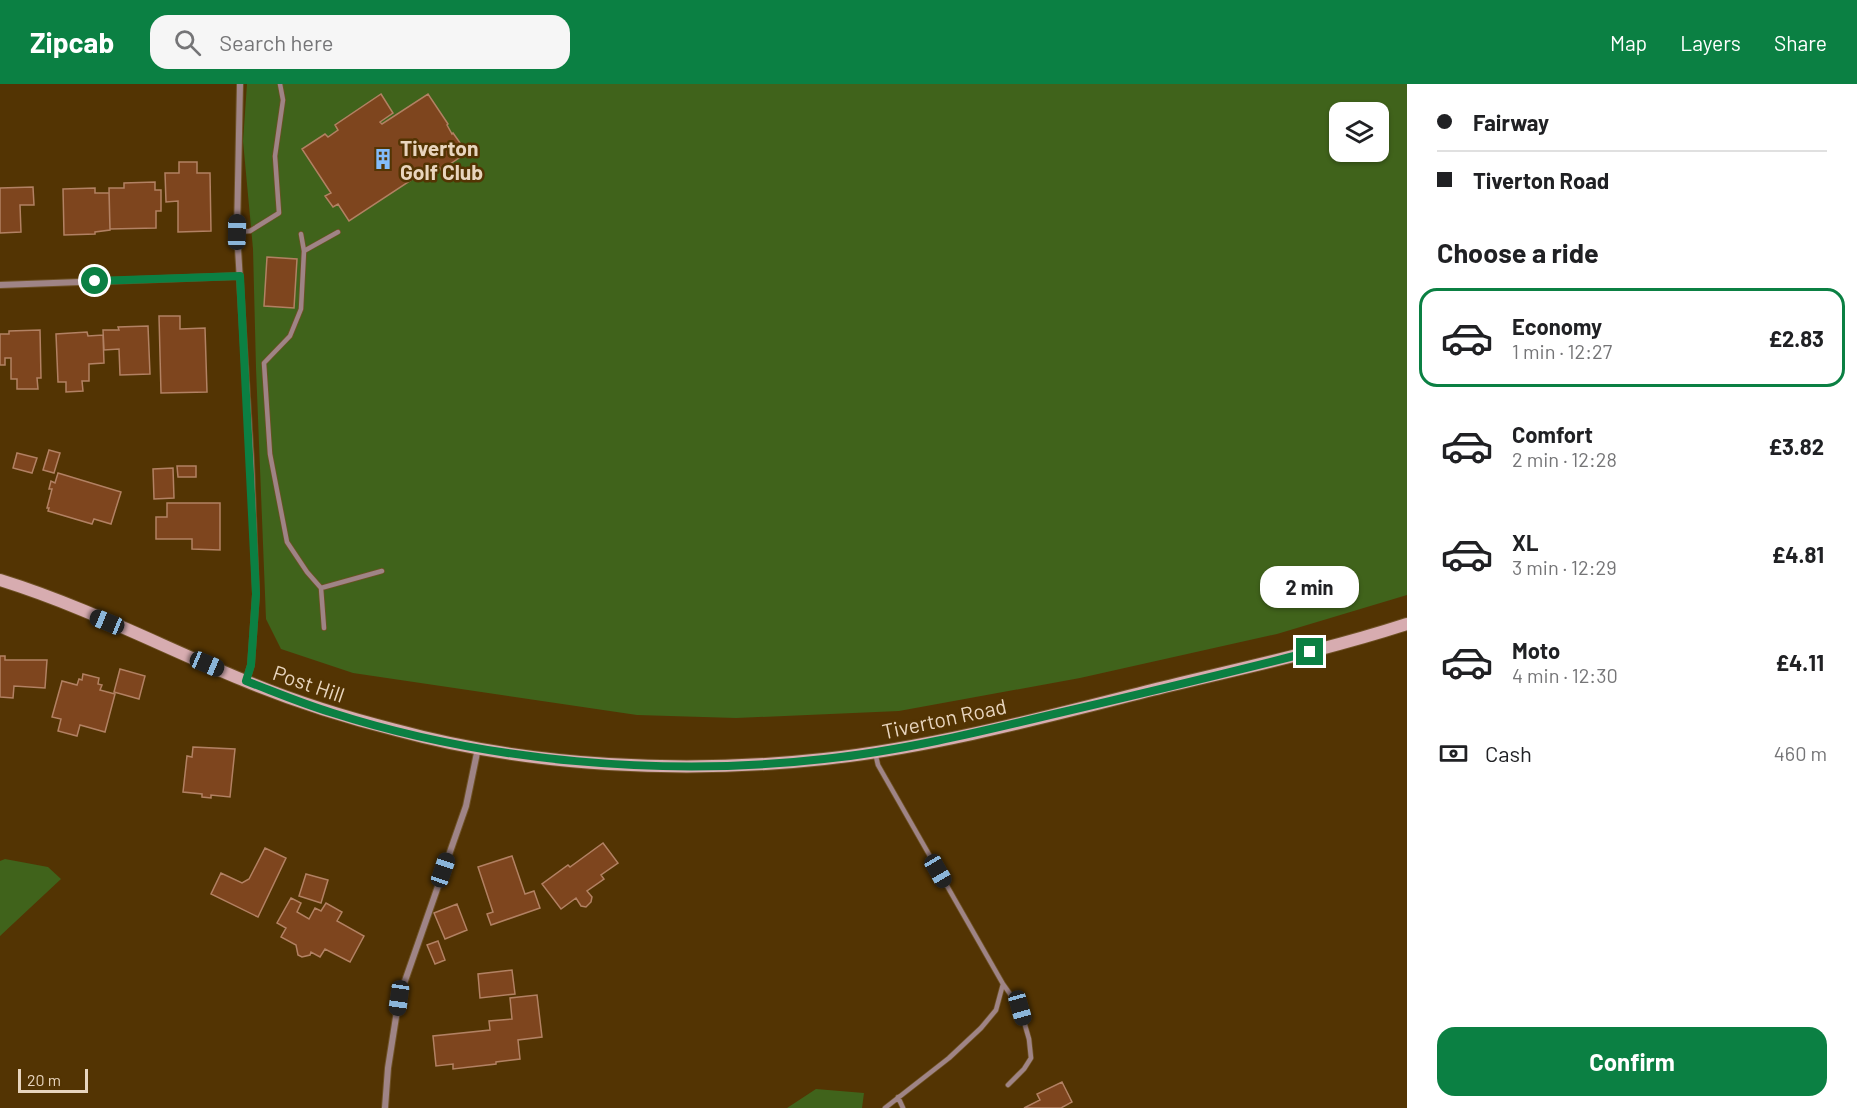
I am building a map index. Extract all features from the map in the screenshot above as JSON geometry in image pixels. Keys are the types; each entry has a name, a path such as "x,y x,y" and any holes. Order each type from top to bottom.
{"street":[{"path":"240,84 237,232 256,594 251,665 246,681"},
{"path":"0,285 240,276"},
{"name":"Post Hill","path":"0,580 129,630 246,681 333,713 401,732 478,748"},
{"name":"Tiverton Road","path":"478,748 583,762 651,766 764,764 824,759 875,752 995,728 1298,655 1407,624"},
{"path":"385,1108 388,1068 399,998 466,806 478,748"}],"lane":[{"path":"237,232 250,231 279,213 274,156 283,100 280,84"},
{"path":"304,251 338,232"},
{"path":"300,234 304,251 301,309 290,336 264,363 270,454 287,542 321,588 324,628"},
{"path":"321,588 382,571"},
{"path":"875,752 878,765 1003,984 1020,1008 1029,1039 1030,1058 1024,1069 1008,1085"},
{"path":"885,1108 949,1058 981,1028 996,1010 1003,984"},
{"path":"898,1097 903,1108"}],"green space":[{"name":"Tiverton Golf Club","path":"247,84 1407,84 1407,595 1277,634 1080,678 899,711 736,718 637,715 353,673 281,649 266,619 253,249 243,141"},
{"path":"5,859 48,867 61,879 0,936 0,861"},
{"path":"816,1089 864,1093 862,1108 787,1108"}],"building":[{"name":"Tiverton Golf Club","path":"381,94 393,113 380,122 382,124 428,94 452,134 463,147 461,148 465,154 441,170 437,163 349,221 338,204 333,207 325,196 331,193 302,149 325,134 328,137 338,130 335,125"},
{"path":"179,162 197,162 197,173 210,173 211,231 178,232 178,201 166,202 165,173 179,173"},
{"path":"155,182 155,190 161,190 161,211 156,211 156,228 110,229 109,188 124,188 124,183"},
{"path":"33,187 34,205 20,205 21,232 0,233 0,188"},
{"path":"95,188 95,193 109,193 110,230 95,232 95,234 64,235 63,189"},
{"path":"267,257 297,259 294,308 264,306"},
{"path":"159,316 180,316 180,329 205,328 207,392 161,393"},
{"path":"148,326 150,374 120,375 119,349 104,350 103,330"},
{"path":"40,330 41,378 37,378 38,389 17,389 17,379 11,379 11,358 5,358 5,365 0,365 0,334 9,334 9,331"},
{"path":"87,332 88,336 103,335 104,363 89,364 89,381 82,381 83,391 66,392 66,382 58,382 56,334"},
{"path":"49,450 60,453 54,473 43,470"},
{"path":"17,453 37,458 32,473 13,468"},
{"path":"177,466 196,466 196,477 178,477"},
{"path":"173,468 174,498 154,499 153,469"},
{"path":"58,473 121,492 111,524 94,519 92,524 48,511 51,481 55,483"},
{"path":"167,503 220,503 220,550 192,549 192,539 156,539 156,517 167,517"},
{"path":"0,656 5,656 5,660 47,660 45,688 14,686 13,698 0,697"},
{"path":"120,669 145,676 139,699 114,692"},
{"path":"83,674 99,678 98,684 102,685 100,690 115,694 105,732 80,725 77,736 58,731 61,719 52,717 62,681 77,685 79,679 82,680"},
{"path":"193,747 235,749 230,797 211,795 211,798 202,797 202,794 183,792 187,756 192,757"},
{"path":"603,843 618,863 601,875 604,879 587,891 592,897 586,907 581,906 576,898 561,909 542,884"},
{"path":"265,848 286,858 258,917 211,894 221,873 242,883 249,879"},
{"path":"512,856 525,894 534,891 540,908 491,925 487,914 493,912 478,867"},
{"path":"306,874 328,880 321,903 299,896"},
{"path":"291,898 301,903 297,912 309,919 315,908 321,911 326,903 342,912 337,921 364,936 350,962 325,949 320,957 311,952 310,955 302,957 298,955 296,945 281,937 286,928 277,923"},
{"path":"457,904 467,930 445,939 434,913"},
{"path":"438,941 445,960 435,964 427,945"},
{"path":"512,970 515,994 480,998 478,974"},
{"path":"537,995 542,1037 518,1040 520,1059 453,1069 453,1064 436,1066 433,1036 490,1030 489,1021 512,1019 510,998"},
{"path":"1062,1082 1072,1102 1061,1108 1024,1108 1040,1100 1037,1094"}],"place":[{"name":"Tiverton Golf Club","path":"383,159"}],"route":[{"path":"95,281 240,276 256,594 251,665 246,681 333,713 401,732 478,748 583,762 651,766 764,764 824,759 934,741 1310,652"}]}
